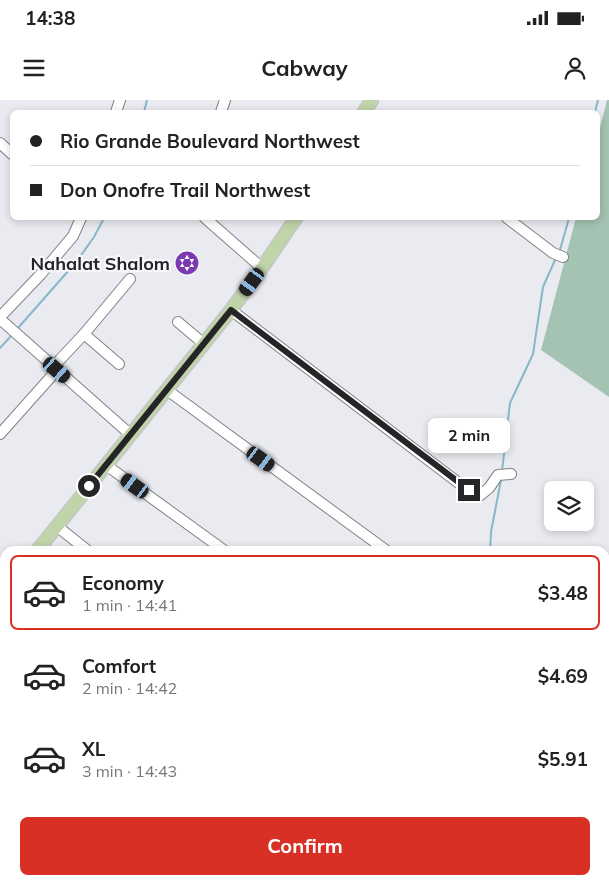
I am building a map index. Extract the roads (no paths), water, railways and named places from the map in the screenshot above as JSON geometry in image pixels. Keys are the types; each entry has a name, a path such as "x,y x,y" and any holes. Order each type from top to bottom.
{"main road":[{"path":"41,546 231,310 295,220"}],"street":[{"path":"0,143 10,152"},
{"path":"80,220 73,236 0,318 131,435"},
{"path":"207,220 262,268"},
{"path":"510,220 553,253 563,257"},
{"path":"0,434 130,279"},
{"path":"231,310 460,484 479,496 489,488 494,478 505,474"},
{"path":"178,322 204,344"},
{"path":"84,334 119,364"},
{"path":"167,390 380,546"},
{"path":"106,465 218,546"},
{"path":"58,527 82,546"}],"waterway":[{"path":"144,110 147,100"},
{"path":"596,110 598,100"},
{"path":"18,328 77,261 94,237 103,220"},
{"path":"560,250 568,220"},
{"path":"502,471 510,403 533,354 543,287 555,260"},
{"path":"0,348 11,336"},
{"path":"490,546 491,532 501,480"}],"place":[{"name":"Nahalat Shalom","path":"187,263"}]}
